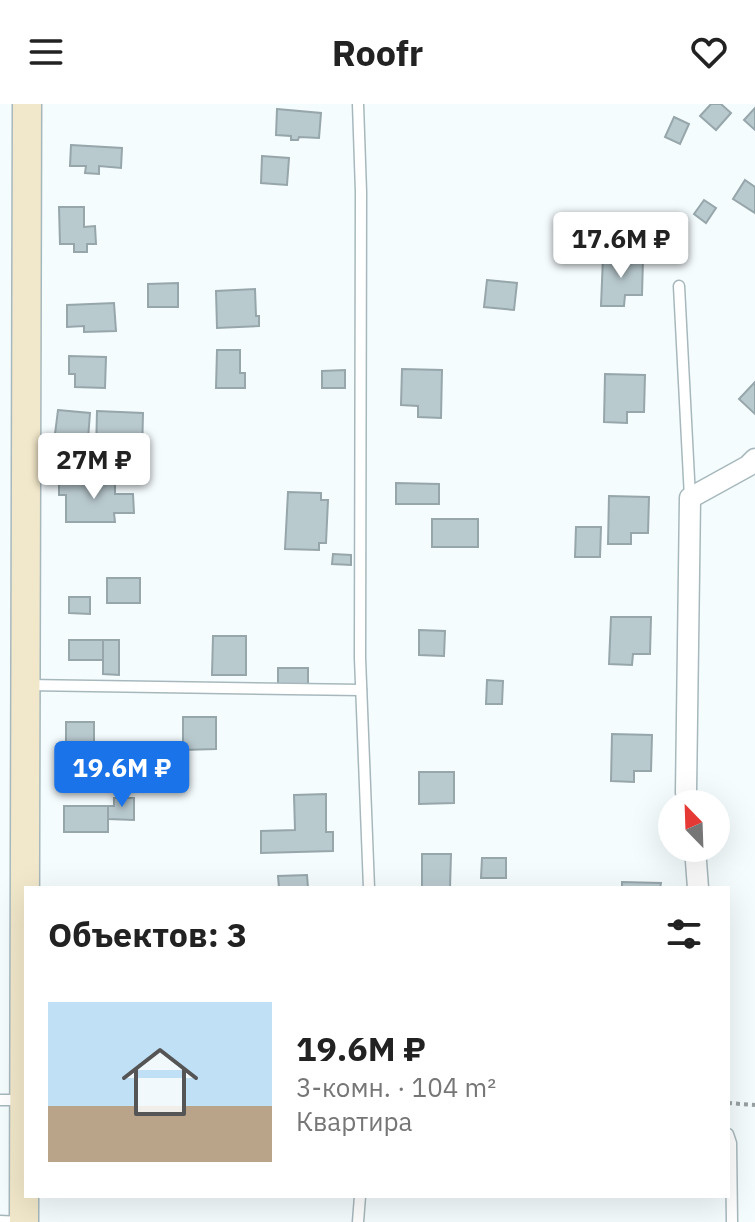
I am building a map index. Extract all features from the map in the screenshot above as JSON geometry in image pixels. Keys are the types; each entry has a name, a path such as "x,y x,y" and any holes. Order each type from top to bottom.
{"street":[{"path":"24,1222 12,1100 26,685 27,104"},
{"path":"686,790 690,498 748,466 755,459"},
{"path":"696,862 698,886"}],"lane":[{"path":"358,104 361,192 361,690 369,886"},
{"path":"679,286 690,498"},
{"path":"26,685 361,690"},
{"path":"730,1140 732,1222"},
{"path":"358,1222 360,1198"},
{"path":"0,1221 24,1222"}],"path":[{"path":"730,1103 755,1105"}],"building":[{"path":"711,104 721,104 731,113 716,130 700,116"},
{"path":"755,108 755,130 744,120"},
{"path":"277,109 321,113 319,138 299,137 298,140 291,140 291,136 276,135"},
{"path":"674,117 689,124 680,144 665,137"},
{"path":"71,145 122,148 121,168 99,166 99,174 85,173 86,166 70,166"},
{"path":"262,156 289,158 287,185 261,183"},
{"path":"745,180 755,187 755,213 733,199"},
{"path":"704,200 716,208 706,223 694,214"},
{"path":"59,207 84,207 84,227 95,226 96,244 87,244 87,252 74,252 74,244 60,244"},
{"path":"603,257 643,258 642,295 625,295 624,306 601,306"},
{"path":"487,280 517,283 514,310 484,307"},
{"path":"178,283 178,307 148,307 148,284"},
{"path":"255,289 259,326 217,328 216,291"},
{"path":"114,303 116,331 84,332 84,326 67,327 67,305"},
{"path":"217,350 240,350 240,373 245,373 245,388 216,388"},
{"path":"69,356 106,357 105,388 75,387 75,374 69,374"},
{"path":"402,369 442,370 441,418 418,417 418,406 401,405"},
{"path":"345,370 345,388 322,388 322,371"},
{"path":"605,374 645,375 644,412 627,412 627,423 604,422"},
{"path":"755,382 755,414 739,399"},
{"path":"58,410 90,413 88,439 75,438 75,443 63,442 64,435 55,434"},
{"path":"97,411 143,413 142,454 96,453"},
{"path":"59,480 88,480 88,487 96,487 96,482 115,482 115,494 133,494 134,513 114,513 115,522 66,522 66,495 59,495"},
{"path":"396,483 439,484 439,504 396,504"},
{"path":"288,492 321,493 321,500 328,500 326,543 319,543 319,550 285,549"},
{"path":"609,496 649,497 648,533 631,533 631,544 608,544"},
{"path":"432,519 478,519 478,547 432,547"},
{"path":"576,527 601,527 600,557 575,557"},
{"path":"333,554 351,555 351,565 332,564"},
{"path":"107,578 140,578 140,603 107,603"},
{"path":"69,597 90,597 90,614 69,613"},
{"path":"611,617 651,617 650,654 633,654 632,665 609,664"},
{"path":"419,630 445,631 444,656 419,655"},
{"path":"213,636 246,636 246,675 212,675"},
{"path":"69,640 103,640 103,660 69,660"},
{"path":"103,640 119,640 119,675 103,674"},
{"path":"278,668 308,668 308,684 278,684"},
{"path":"487,680 503,681 502,704 486,704"},
{"path":"183,717 216,717 216,749 183,750"},
{"path":"66,722 94,722 94,745 66,745"},
{"path":"612,734 652,735 651,771 634,771 634,782 611,781"},
{"path":"419,772 454,772 454,803 419,804"},
{"path":"326,794 326,832 333,832 333,851 261,853 261,831 295,830 294,795"},
{"path":"114,798 134,798 134,820 108,819 108,806 114,806"},
{"path":"64,806 108,806 108,832 64,832"},
{"path":"422,854 451,854 450,886 422,886"},
{"path":"482,858 506,858 506,878 481,878"},
{"path":"307,875 308,886 279,886 278,876"},
{"path":"622,882 661,883 660,886 622,886"}]}
